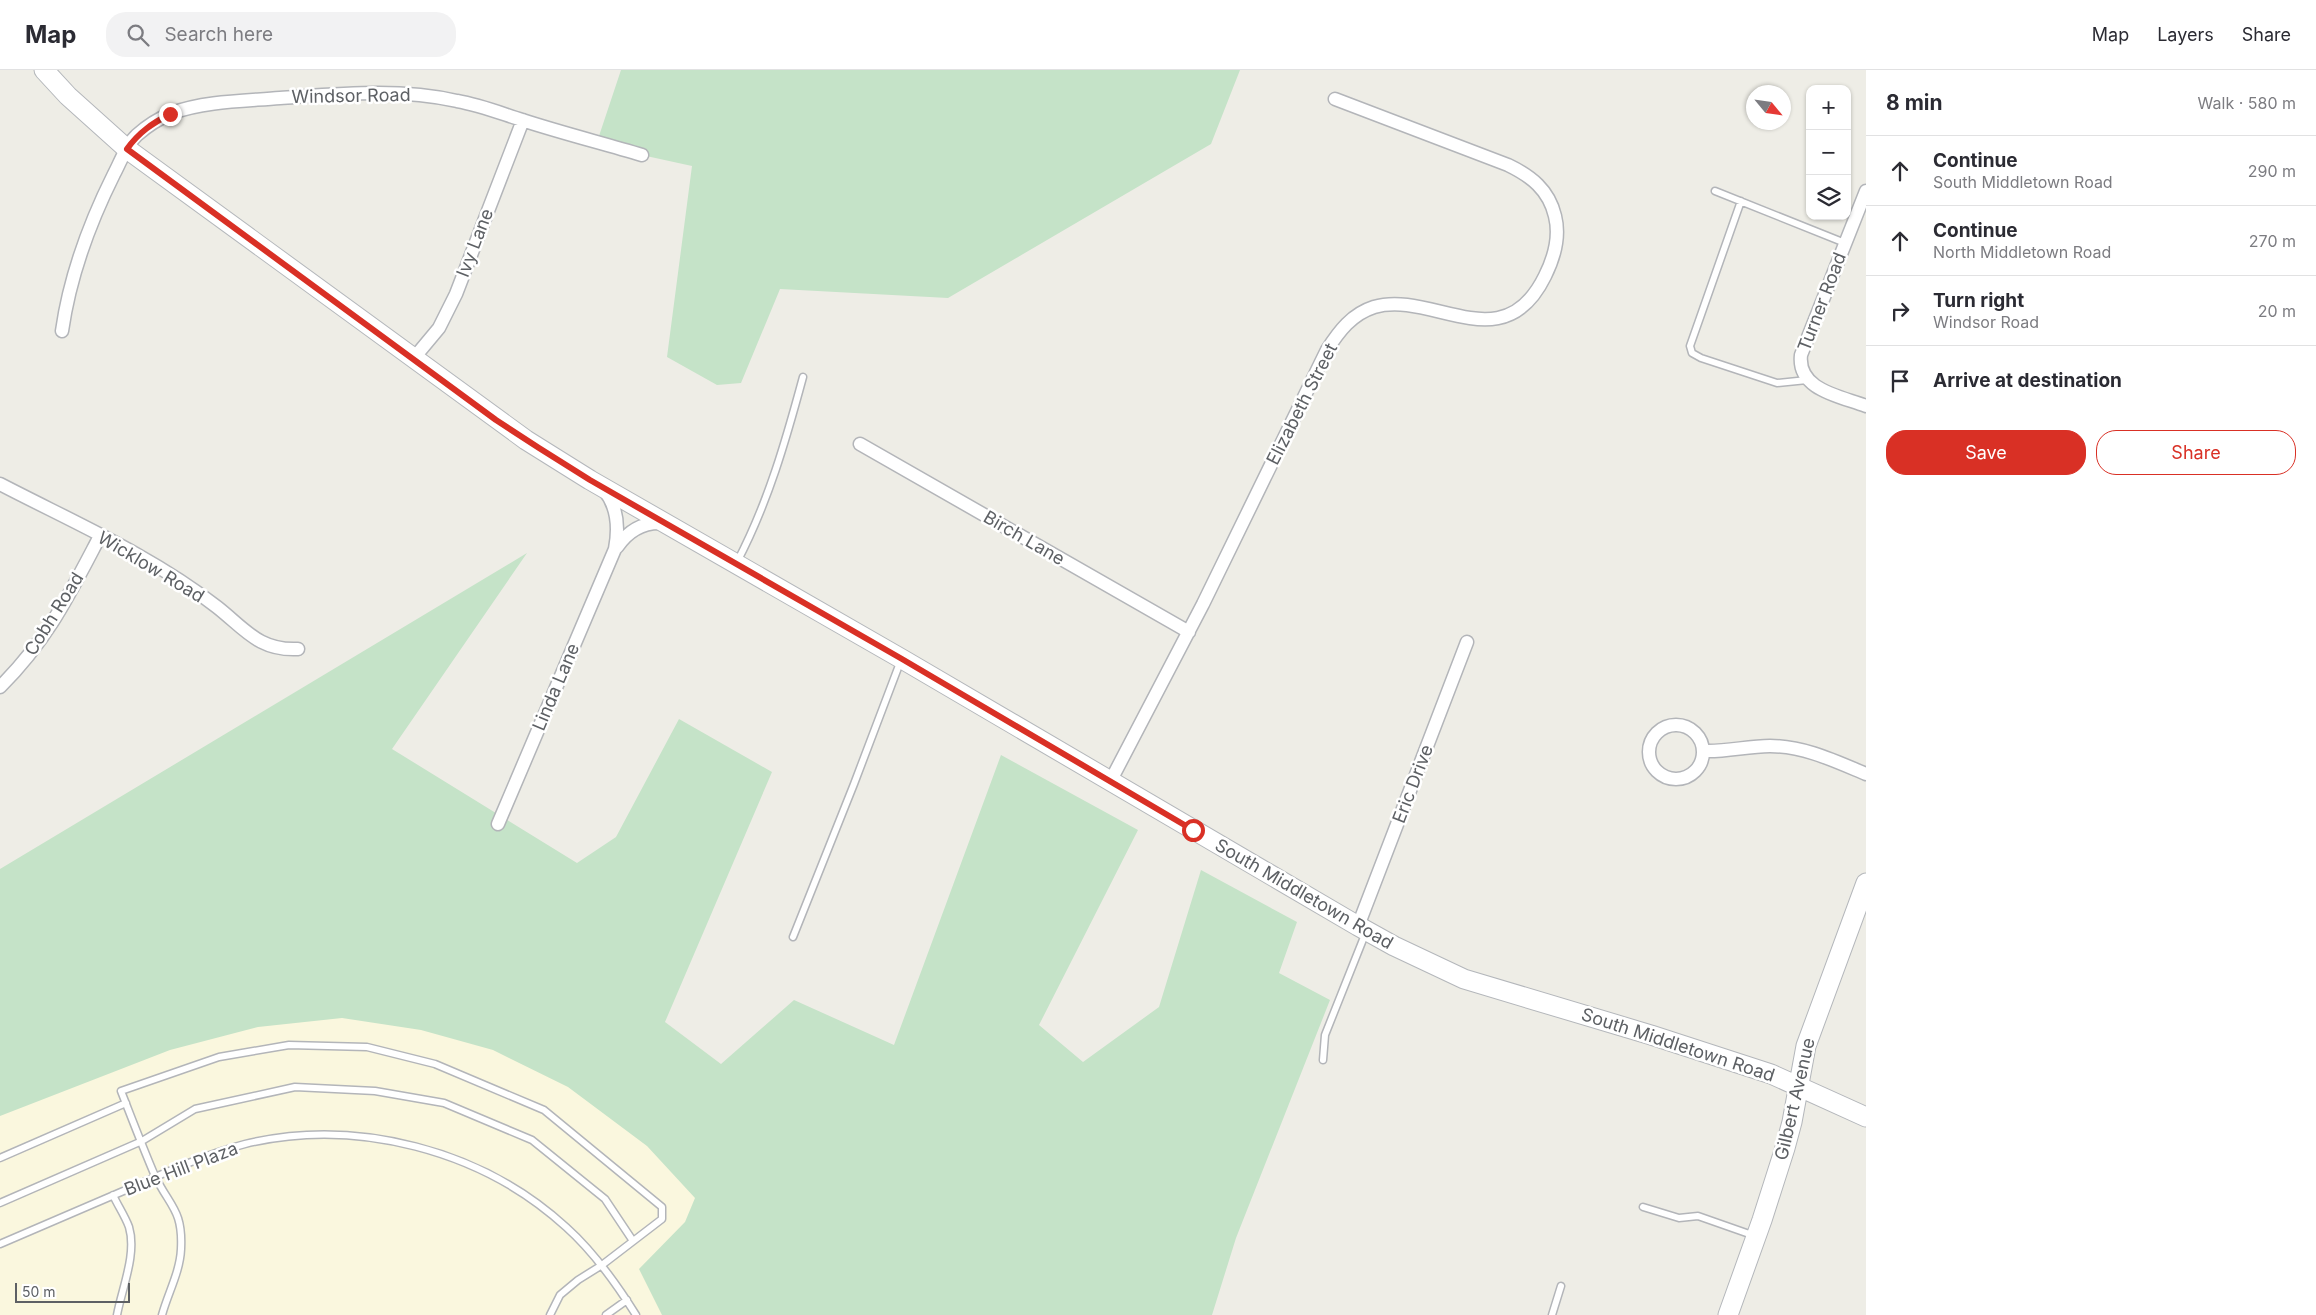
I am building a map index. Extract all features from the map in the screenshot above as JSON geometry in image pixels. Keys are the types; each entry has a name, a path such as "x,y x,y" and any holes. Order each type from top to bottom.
{"street":[{"name":"South Middletown Road","path":"44,70 68,96 127,149 496,420 601,486 902,659 1362,928 1409,954 1464,979 1651,1035 1770,1074 1866,1117"},
{"name":"Windsor Road","path":"62,331 73,275 82,245 97,209 127,149 136,136 152,124 170,114 188,108 252,100 375,92 416,94 464,102 642,154"},
{"name":"Elizabeth Street","path":"1110,782 1188,632 1327,350 1348,322 1361,312 1390,304 1466,318 1498,318 1514,311 1528,301 1540,287 1554,252 1557,236 1555,217 1550,203 1533,180 1508,165 1335,99"},
{"name":"Ivy Lane","path":"414,358 438,328 456,294 523,120"},
{"name":"Turner Road","path":"1807,380 1802,374 1800,355 1866,191"},
{"path":"1807,380 1818,388 1866,406"},
{"name":"Birch Lane","path":"860,444 1188,632"},
{"name":"Wicklow Road","path":"0,484 166,571 198,592 255,639 268,646 283,650 298,649"},
{"name":"Linda Lane","path":"498,824 615,549 618,527 616,516 609,496 601,486"},
{"name":"Linda Lane","path":"615,549 636,528 645,524 665,523"},
{"name":"Cobh Road","path":"0,687 22,665 44,637 63,607 100,536"},
{"name":"Eric Drive","path":"1362,928 1467,642"},
{"path":"1678,724 1684,725 1696,732 1704,751 1703,759 1696,771 1682,779 1675,779 1667,778 1654,767 1649,751 1650,744 1657,732 1671,725 1678,724"},
{"path":"1704,751 1722,752 1768,746 1790,747 1812,752 1866,774"},
{"name":"Gilbert Avenue","path":"1728,1315 1756,1237 1792,1122 1806,1046 1866,883"}],"lane":[{"path":"1715,191 1845,243"},
{"path":"1741,201 1690,346 1692,352 1701,358 1777,383 1807,380"},
{"path":"736,564 748,540 776,471 803,377"},
{"path":"792,938 902,659"},
{"path":"1323,1060 1325,1035 1362,928"},
{"path":"162,1315 176,1274 181,1251 181,1229 178,1213 156,1177 121,1091 220,1057 289,1045 367,1048 435,1064 544,1110 662,1207 662,1219 560,1295 550,1315"},
{"path":"0,1202 142,1141 195,1109 295,1087 375,1091 444,1103 532,1140 605,1199 633,1241"},
{"path":"0,1158 126,1103"},
{"name":"Blue Hill Plaza","path":"0,1244 218,1152 271,1139 351,1136 402,1143 454,1158 504,1182 540,1206 566,1227 602,1265 636,1315"},
{"path":"113,1195 128,1226 131,1238 128,1264 116,1315"},
{"path":"1643,1207 1679,1218 1698,1216 1756,1237"},
{"path":"1552,1315 1561,1286"},
{"path":"606,1315 627,1300"}],"shaded area":[{"path":"395,1014 567,1073 705,1194 673,1315 0,1315 0,1108 217,1022"}],"green space":[{"path":"621,70 1240,70 1211,144 948,298 780,289 741,383 717,385 667,357 692,166 596,145"},
{"path":"527,553 392,749 577,863 616,837 679,719 772,772 665,1022 721,1064 794,1000 894,1045 1001,755 1138,830 1039,1025 1083,1062 1159,1007 1201,870 1297,922 1279,973 1330,1000 1236,1238 1212,1315 662,1315 639,1269 685,1222 695,1198 647,1146 568,1087 493,1050 421,1030 342,1018 258,1027 170,1050 0,1116 0,869"}],"route":[{"path":"170,114 136,136 127,149 496,420 590,480 902,659 1193,830"}]}
